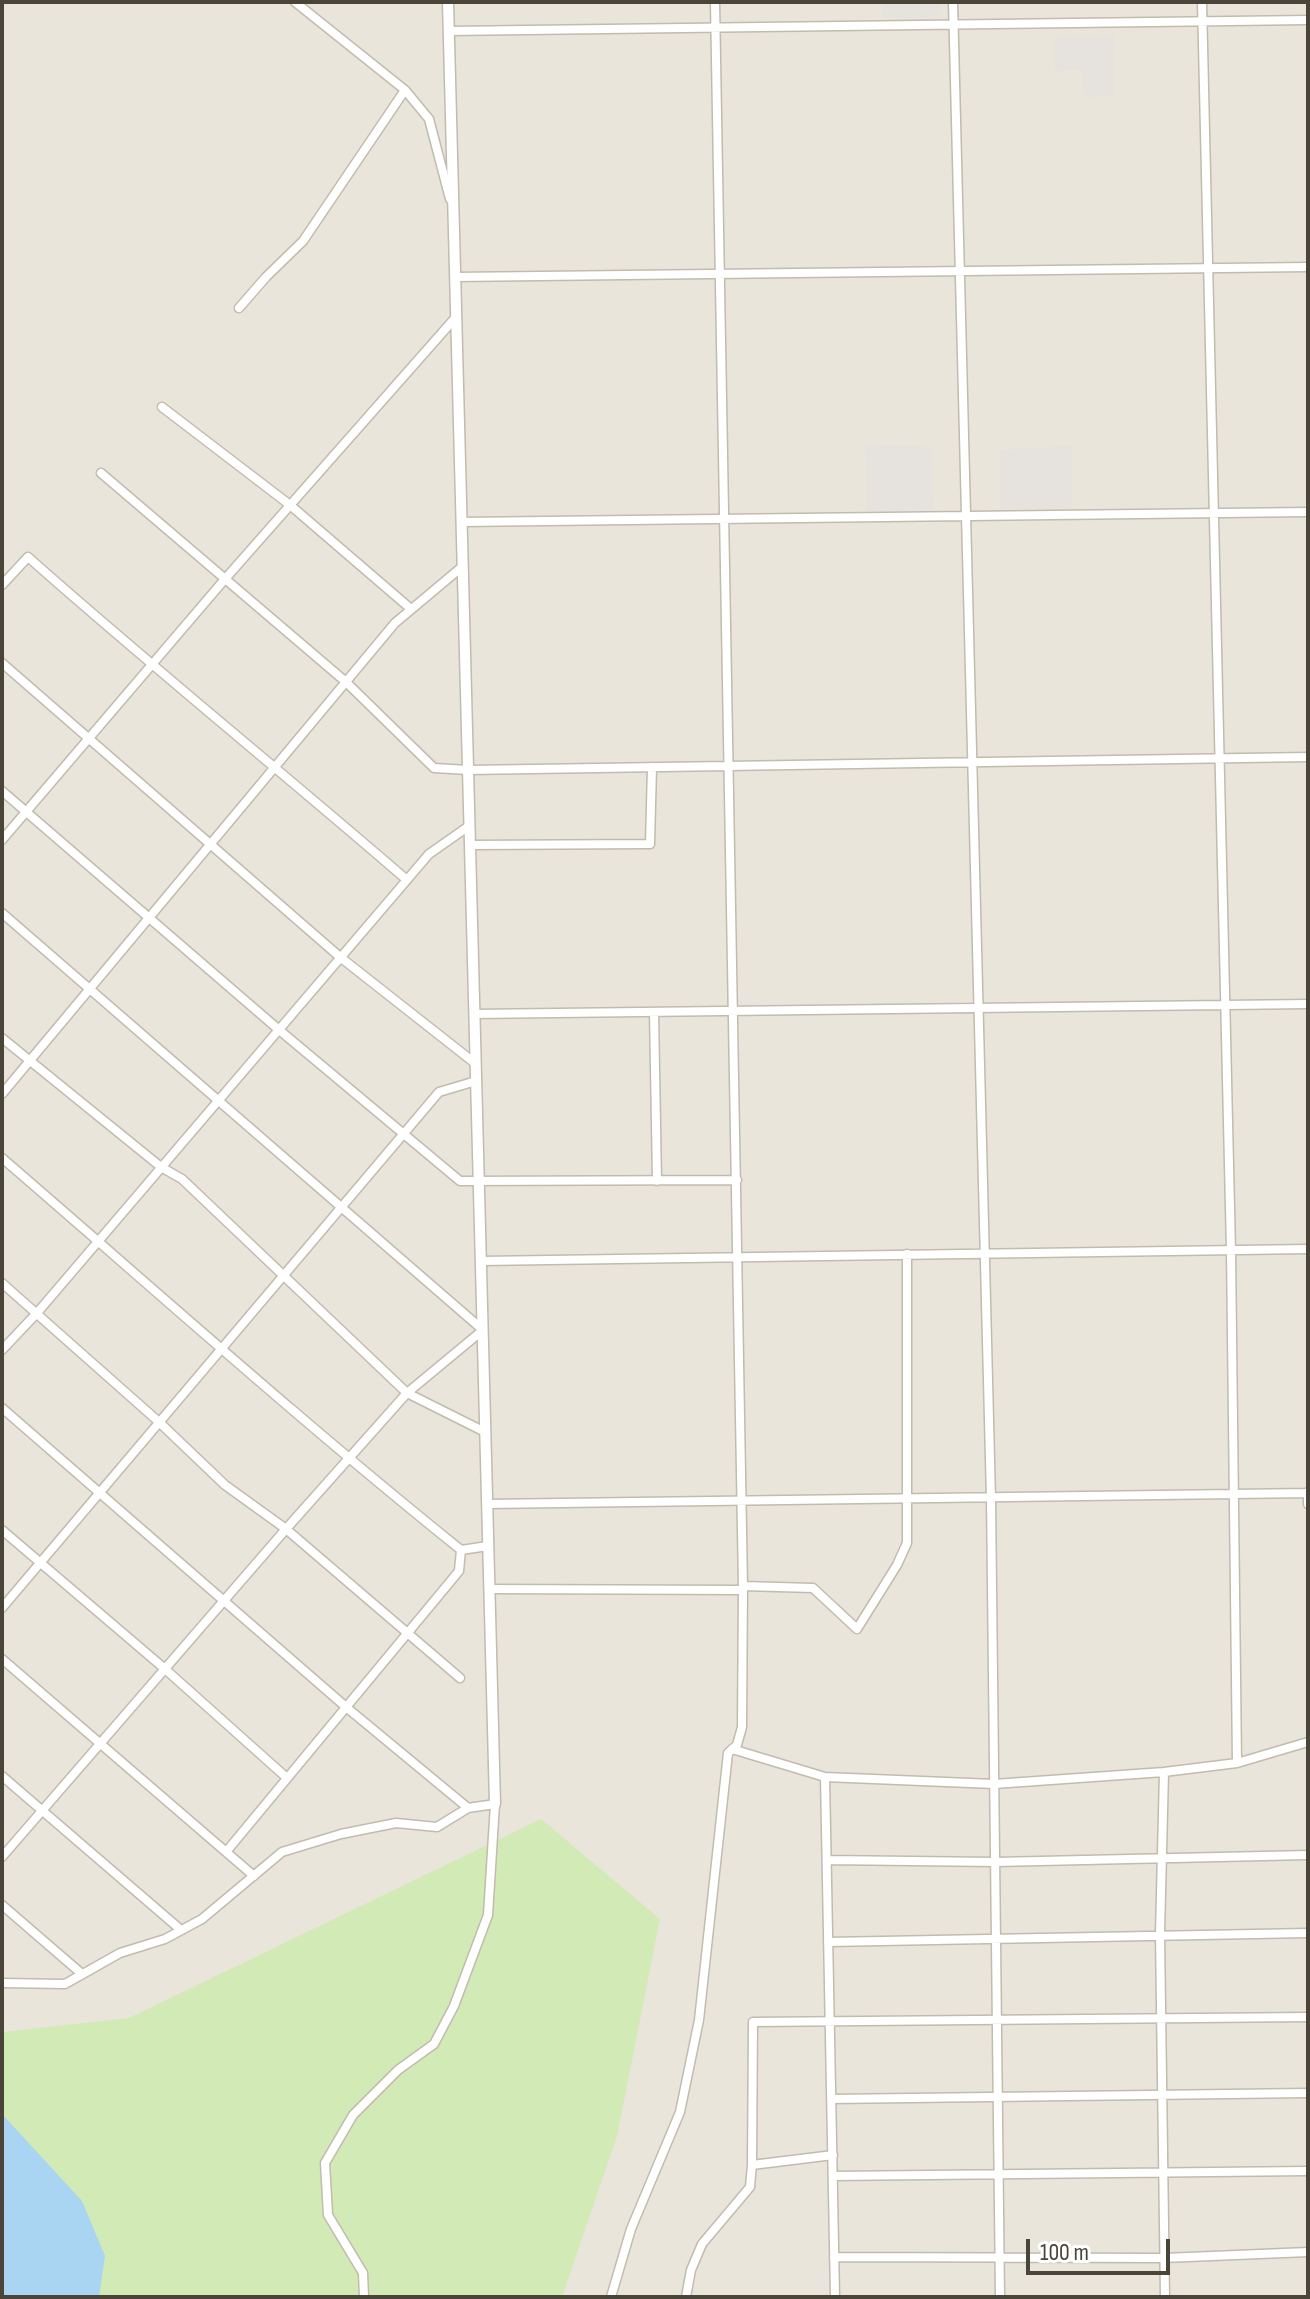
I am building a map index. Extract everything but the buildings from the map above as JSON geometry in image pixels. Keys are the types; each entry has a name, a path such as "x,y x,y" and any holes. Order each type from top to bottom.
{"street":[{"path":"295,2 405,90 429,119 453,213"},
{"path":"364,2297 363,2273 328,2215 325,2163 353,2115 398,2070 434,2044 454,2006 488,1915 495,1804 448,2"},
{"path":"611,2297 631,2229 680,2112 699,2020 728,1753 737,1745 742,1727 743,1501 715,2"},
{"path":"953,2 991,1498 1000,2297"},
{"path":"1202,2 1231,1250 1237,1763"},
{"path":"449,31 1308,20"},
{"path":"239,308 303,241 405,90"},
{"path":"455,277 1308,267"},
{"path":"2,840 225,579 456,317"},
{"path":"162,407 290,505 411,609"},
{"path":"101,473 346,682 434,768 468,770 1308,757"},
{"path":"461,522 1308,512"},
{"path":"2,585 28,557 151,666 275,766 407,880"},
{"path":"2,1094 395,623 463,566"},
{"path":"2,663 340,957 476,1064"},
{"path":"470,845 650,844 652,767"},
{"path":"2,791 148,919 460,1181 737,1180"},
{"path":"2,1350 429,854 469,826"},
{"path":"2,913 483,1330"},
{"path":"474,1014 1308,1004"},
{"path":"654,1012 657,1181"},
{"path":"2,1038 161,1167 182,1179 407,1393 485,1432"},
{"path":"2,1608 439,1092 476,1081"},
{"path":"2,1158 223,1347 348,1459 461,1550 488,1546"},
{"path":"481,1261 1308,1249"},
{"path":"489,1589 813,1588 857,1629 897,1565 907,1543 907,1254"},
{"path":"2,1283 225,1485 286,1529 460,1678"},
{"path":"2,1857 407,1393 483,1330"},
{"path":"2,1408 346,1707 468,1808"},
{"path":"487,1504 1308,1493 1308,1504"},
{"path":"2,1530 287,1778"},
{"path":"226,1852 459,1571 461,1550"},
{"path":"2,1659 254,1876"},
{"path":"732,1749 825,1777 994,1784 1164,1772 1237,1763 1308,1742"},
{"path":"1164,1772 1160,1934 1165,2297"},
{"path":"2,1776 181,1930"},
{"path":"825,1777 835,2297"},
{"path":"2,1983 65,1984 120,1953 165,1939 202,1919 282,1852 341,1834 396,1823 437,1827 468,1808 495,1804"},
{"path":"827,1860 995,1862 1308,1855"},
{"path":"2,1905 82,1974"},
{"path":"828,1942 1308,1933"},
{"path":"686,2297 691,2270 702,2244 750,2187 753,2022 1308,2017"},
{"path":"831,2099 1308,2093"},
{"path":"752,2165 833,2155"},
{"path":"833,2176 1308,2171"},
{"path":"834,2257 1164,2258 1308,2252"}],"shaded area":[{"path":"2,2 1308,2 1308,2297 2,2297"},
{"path":"883,2 940,2 941,18 883,18"},
{"path":"1114,35 1114,96 1084,97 1081,70 1055,71 1054,37"},
{"path":"865,445 931,447 933,511 867,511"},
{"path":"1072,446 1072,508 1000,510 1000,450"}],"green space":[{"path":"541,1819 660,1919 617,2136 562,2297 2,2297 2,2032 129,2018"}],"water":[{"path":"2,2114 82,2201 105,2256 99,2297 2,2297"}]}
